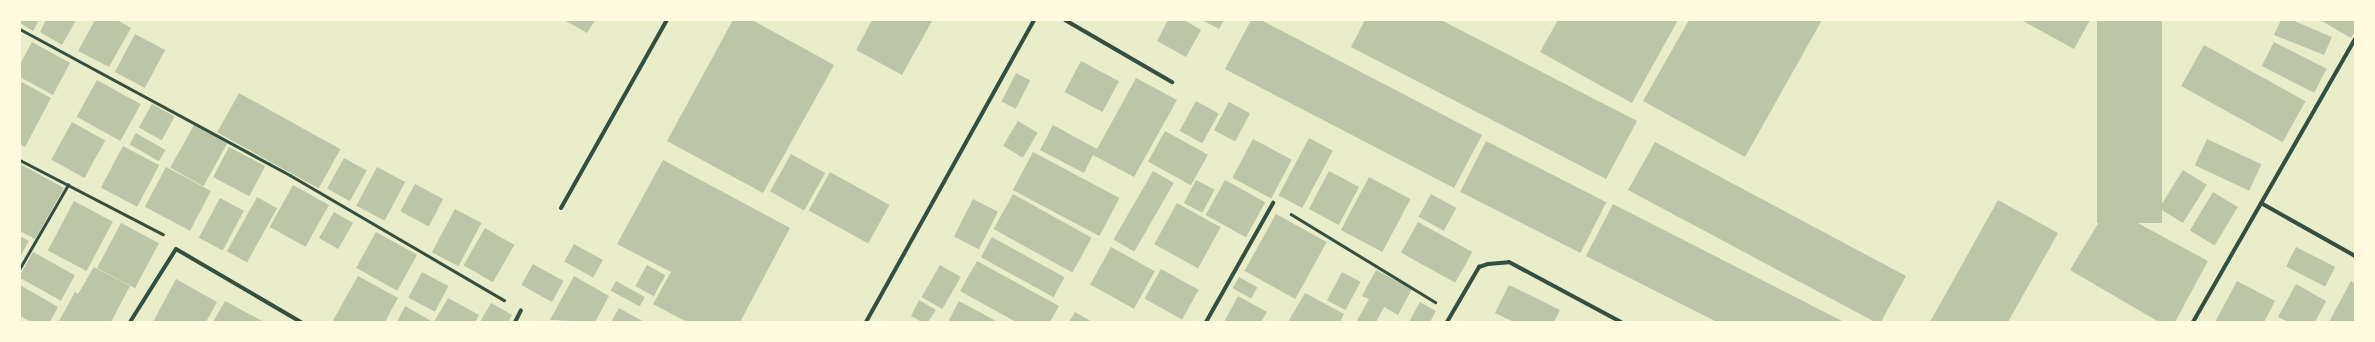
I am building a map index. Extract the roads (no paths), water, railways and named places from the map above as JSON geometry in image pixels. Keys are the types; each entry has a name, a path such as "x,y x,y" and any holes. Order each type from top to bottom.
{"street":[{"path":"560,208 667,20"},
{"path":"866,322 1034,20"},
{"path":"1065,20 1172,82"},
{"path":"2193,322 2355,39"},
{"path":"1206,322 1273,203"},
{"path":"2261,203 2355,256"},
{"path":"130,322 176,249 301,322"},
{"path":"1447,322 1479,267 1488,264 1509,262 1621,322"},
{"path":"515,322 521,310"}]}
